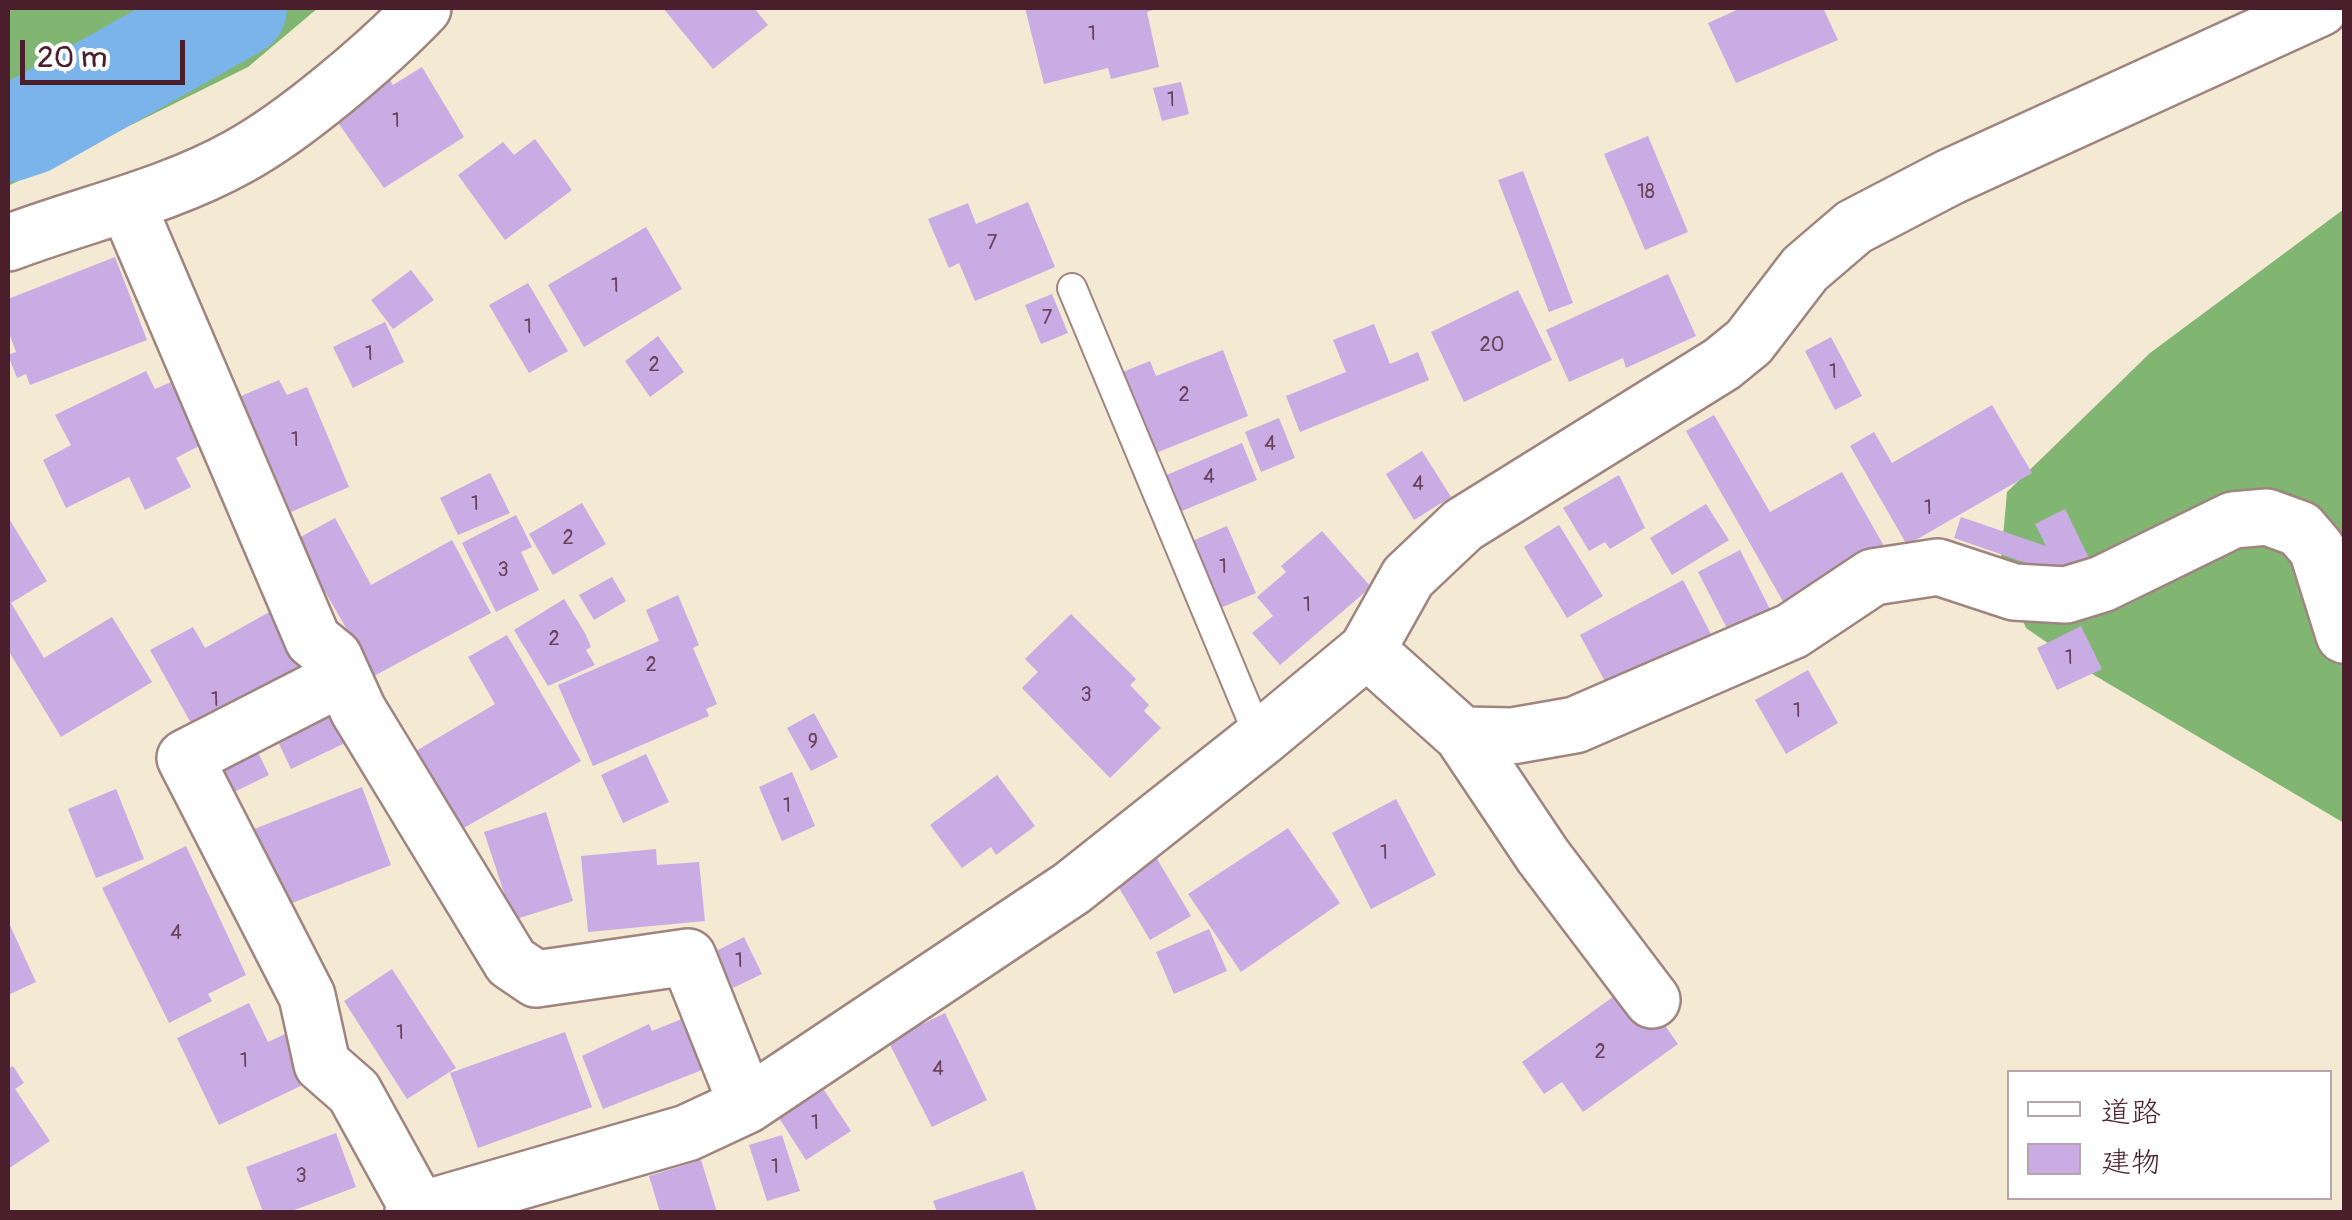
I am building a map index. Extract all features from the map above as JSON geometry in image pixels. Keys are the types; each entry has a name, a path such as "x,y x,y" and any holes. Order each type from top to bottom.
{"street":[{"path":"8,242 128,204 239,157 320,97 424,8"},
{"path":"343,677 185,758 308,996 322,1064 354,1092 416,1211 688,1133 747,1105 1072,888 1260,740 1366,650 1408,577 1462,524 1722,364 1749,342 1805,269 1854,227 1950,177 2320,8"},
{"path":"128,204 313,640 334,657 358,710 511,962 536,979 688,957 747,1105"},
{"path":"1462,736 1512,736 1575,725 1792,631 1873,577 1938,567 2014,592 2066,594 2102,584 2233,520 2267,516 2300,529 2317,548 2344,635"},
{"path":"1366,650 1462,736 1543,856 1652,1000"}],"lane":[{"path":"1072,288 1260,740"}],"green space":[{"path":"8,8 318,8 248,67 8,186"},
{"path":"2344,209 2344,823 2094,675 2026,628 2000,570 2007,492 2150,353"}],"building":[{"path":"663,8 754,8 768,25 713,69"},
{"path":"1025,8 1158,8 1147,12 1159,67 1111,79 1108,68 1044,84"},
{"path":"1741,8 1823,8 1838,40 1736,83 1708,23"},
{"path":"422,67 464,137 384,188 327,107 384,71 393,85"},
{"path":"1181,82 1189,114 1162,121 1153,88"},
{"path":"1648,136 1688,232 1645,250 1604,154"},
{"path":"535,139 572,190 505,240 458,175 503,142 514,155"},
{"path":"1523,171 1573,303 1549,312 1498,180"},
{"path":"1028,202 1055,267 975,301 959,263 949,268 928,219 968,203 976,224"},
{"path":"646,227 682,289 584,347 548,285"},
{"path":"115,257 147,340 30,385 26,374 17,378 8,355 16,352 8,330 8,299"},
{"path":"411,270 434,300 393,329 371,300"},
{"path":"1668,274 1696,336 1626,368 1623,358 1569,382 1546,330"},
{"path":"528,283 568,351 529,373 489,305"},
{"path":"1518,290 1552,360 1464,402 1431,332"},
{"path":"1052,294 1068,333 1041,344 1025,305"},
{"path":"385,322 404,362 353,388 333,347"},
{"path":"1374,324 1390,364 1418,352 1429,380 1300,432 1286,396 1346,372 1333,340"},
{"path":"658,336 684,372 650,397 625,361"},
{"path":"1831,337 1862,396 1835,410 1805,351"},
{"path":"1223,350 1248,416 1151,455 1118,374 1150,361 1156,376"},
{"path":"146,371 155,389 171,382 201,445 176,458 191,487 145,510 129,477 66,508 43,460 71,445 55,415"},
{"path":"279,380 287,395 307,387 349,487 291,512 241,396"},
{"path":"1992,405 2032,473 1907,545 1850,446 1874,432 1892,463"},
{"path":"1714,415 1770,512 1842,472 1885,548 1785,605 1686,431"},
{"path":"1279,418 1295,458 1261,472 1245,432"},
{"path":"1242,443 1257,480 1177,513 1162,477"},
{"path":"1422,451 1451,497 1414,520 1386,474"},
{"path":"490,473 510,513 458,535 440,498"},
{"path":"1619,475 1645,528 1610,549 1605,542 1589,551 1563,508"},
{"path":"582,503 606,544 553,575 529,534"},
{"path":"1706,504 1729,540 1672,575 1650,538"},
{"path":"2065,509 2090,560 2061,575 1954,538 1961,517 2046,546 2035,524"},
{"path":"516,515 532,547 521,552 539,590 496,612 462,543"},
{"path":"8,517 47,581 11,603 44,658 112,617 152,682 61,737 8,650"},
{"path":"335,518 371,585 452,540 491,613 374,676 295,540"},
{"path":"1559,525 1603,596 1567,618 1524,547"},
{"path":"1227,526 1256,593 1218,609 1190,542"},
{"path":"1322,531 1371,587 1280,665 1252,633 1273,616 1257,597 1286,572 1281,566"},
{"path":"1740,550 1773,615 1731,636 1698,572"},
{"path":"612,577 626,601 594,620 579,595"},
{"path":"1683,580 1711,634 1608,687 1580,635"},
{"path":"678,595 699,645 693,648 717,704 706,709 709,716 593,766 558,685 659,641 646,610"},
{"path":"564,599 585,633 591,647 586,650 595,665 548,686 514,630"},
{"path":"273,610 306,669 196,732 150,650 193,627 205,648"},
{"path":"1071,614 1136,679 1130,685 1149,705 1144,711 1161,728 1110,778 1022,688 1038,672 1025,659"},
{"path":"2081,626 2102,669 2057,690 2037,648"},
{"path":"507,635 581,761 462,829 416,751 495,704 468,657"},
{"path":"1808,670 1838,723 1786,754 1755,700"},
{"path":"328,704 347,742 291,769 273,731"},
{"path":"814,713 838,757 811,771 787,728"},
{"path":"252,740 269,775 232,793 214,758"},
{"path":"646,754 669,802 623,823 601,775"},
{"path":"792,772 815,826 782,841 759,787"},
{"path":"997,775 1035,826 996,855 991,847 962,868 930,825"},
{"path":"362,787 391,865 279,908 249,831"},
{"path":"116,789 144,859 96,878 68,809"},
{"path":"1396,799 1436,875 1371,909 1332,833"},
{"path":"546,812 573,901 513,920 484,832"},
{"path":"1288,828 1340,903 1241,972 1188,894"},
{"path":"186,846 246,975 208,994 212,1001 169,1023 102,888"},
{"path":"656,849 657,865 699,862 705,921 588,932 581,856"},
{"path":"1156,857 1191,916 1150,940 1115,881"},
{"path":"8,921 36,982 8,995"},
{"path":"1209,929 1227,971 1174,994 1156,952"},
{"path":"744,937 762,974 733,988 716,951"},
{"path":"392,969 456,1068 407,1099 344,1001"},
{"path":"1634,982 1678,1044 1583,1112 1562,1082 1544,1094 1522,1062"},
{"path":"249,1003 268,1042 285,1034 309,1082 219,1125 177,1038"},
{"path":"945,1013 987,1100 932,1127 888,1041"},
{"path":"682,1019 702,1070 603,1109 582,1056 649,1024 652,1031"},
{"path":"565,1032 592,1107 478,1148 450,1073"},
{"path":"13,1066 24,1083 15,1089 50,1141 8,1169 8,1069"},
{"path":"824,1090 851,1131 806,1160 779,1118"},
{"path":"336,1133 356,1187 289,1212 263,1212 246,1167"},
{"path":"782,1135 800,1191 767,1201 749,1145"},
{"path":"701,1160 717,1212 660,1212 649,1176"},
{"path":"1023,1171 1037,1212 937,1212 933,1201"}],"waterway":[{"path":"8,133 29,126 238,8"}]}
